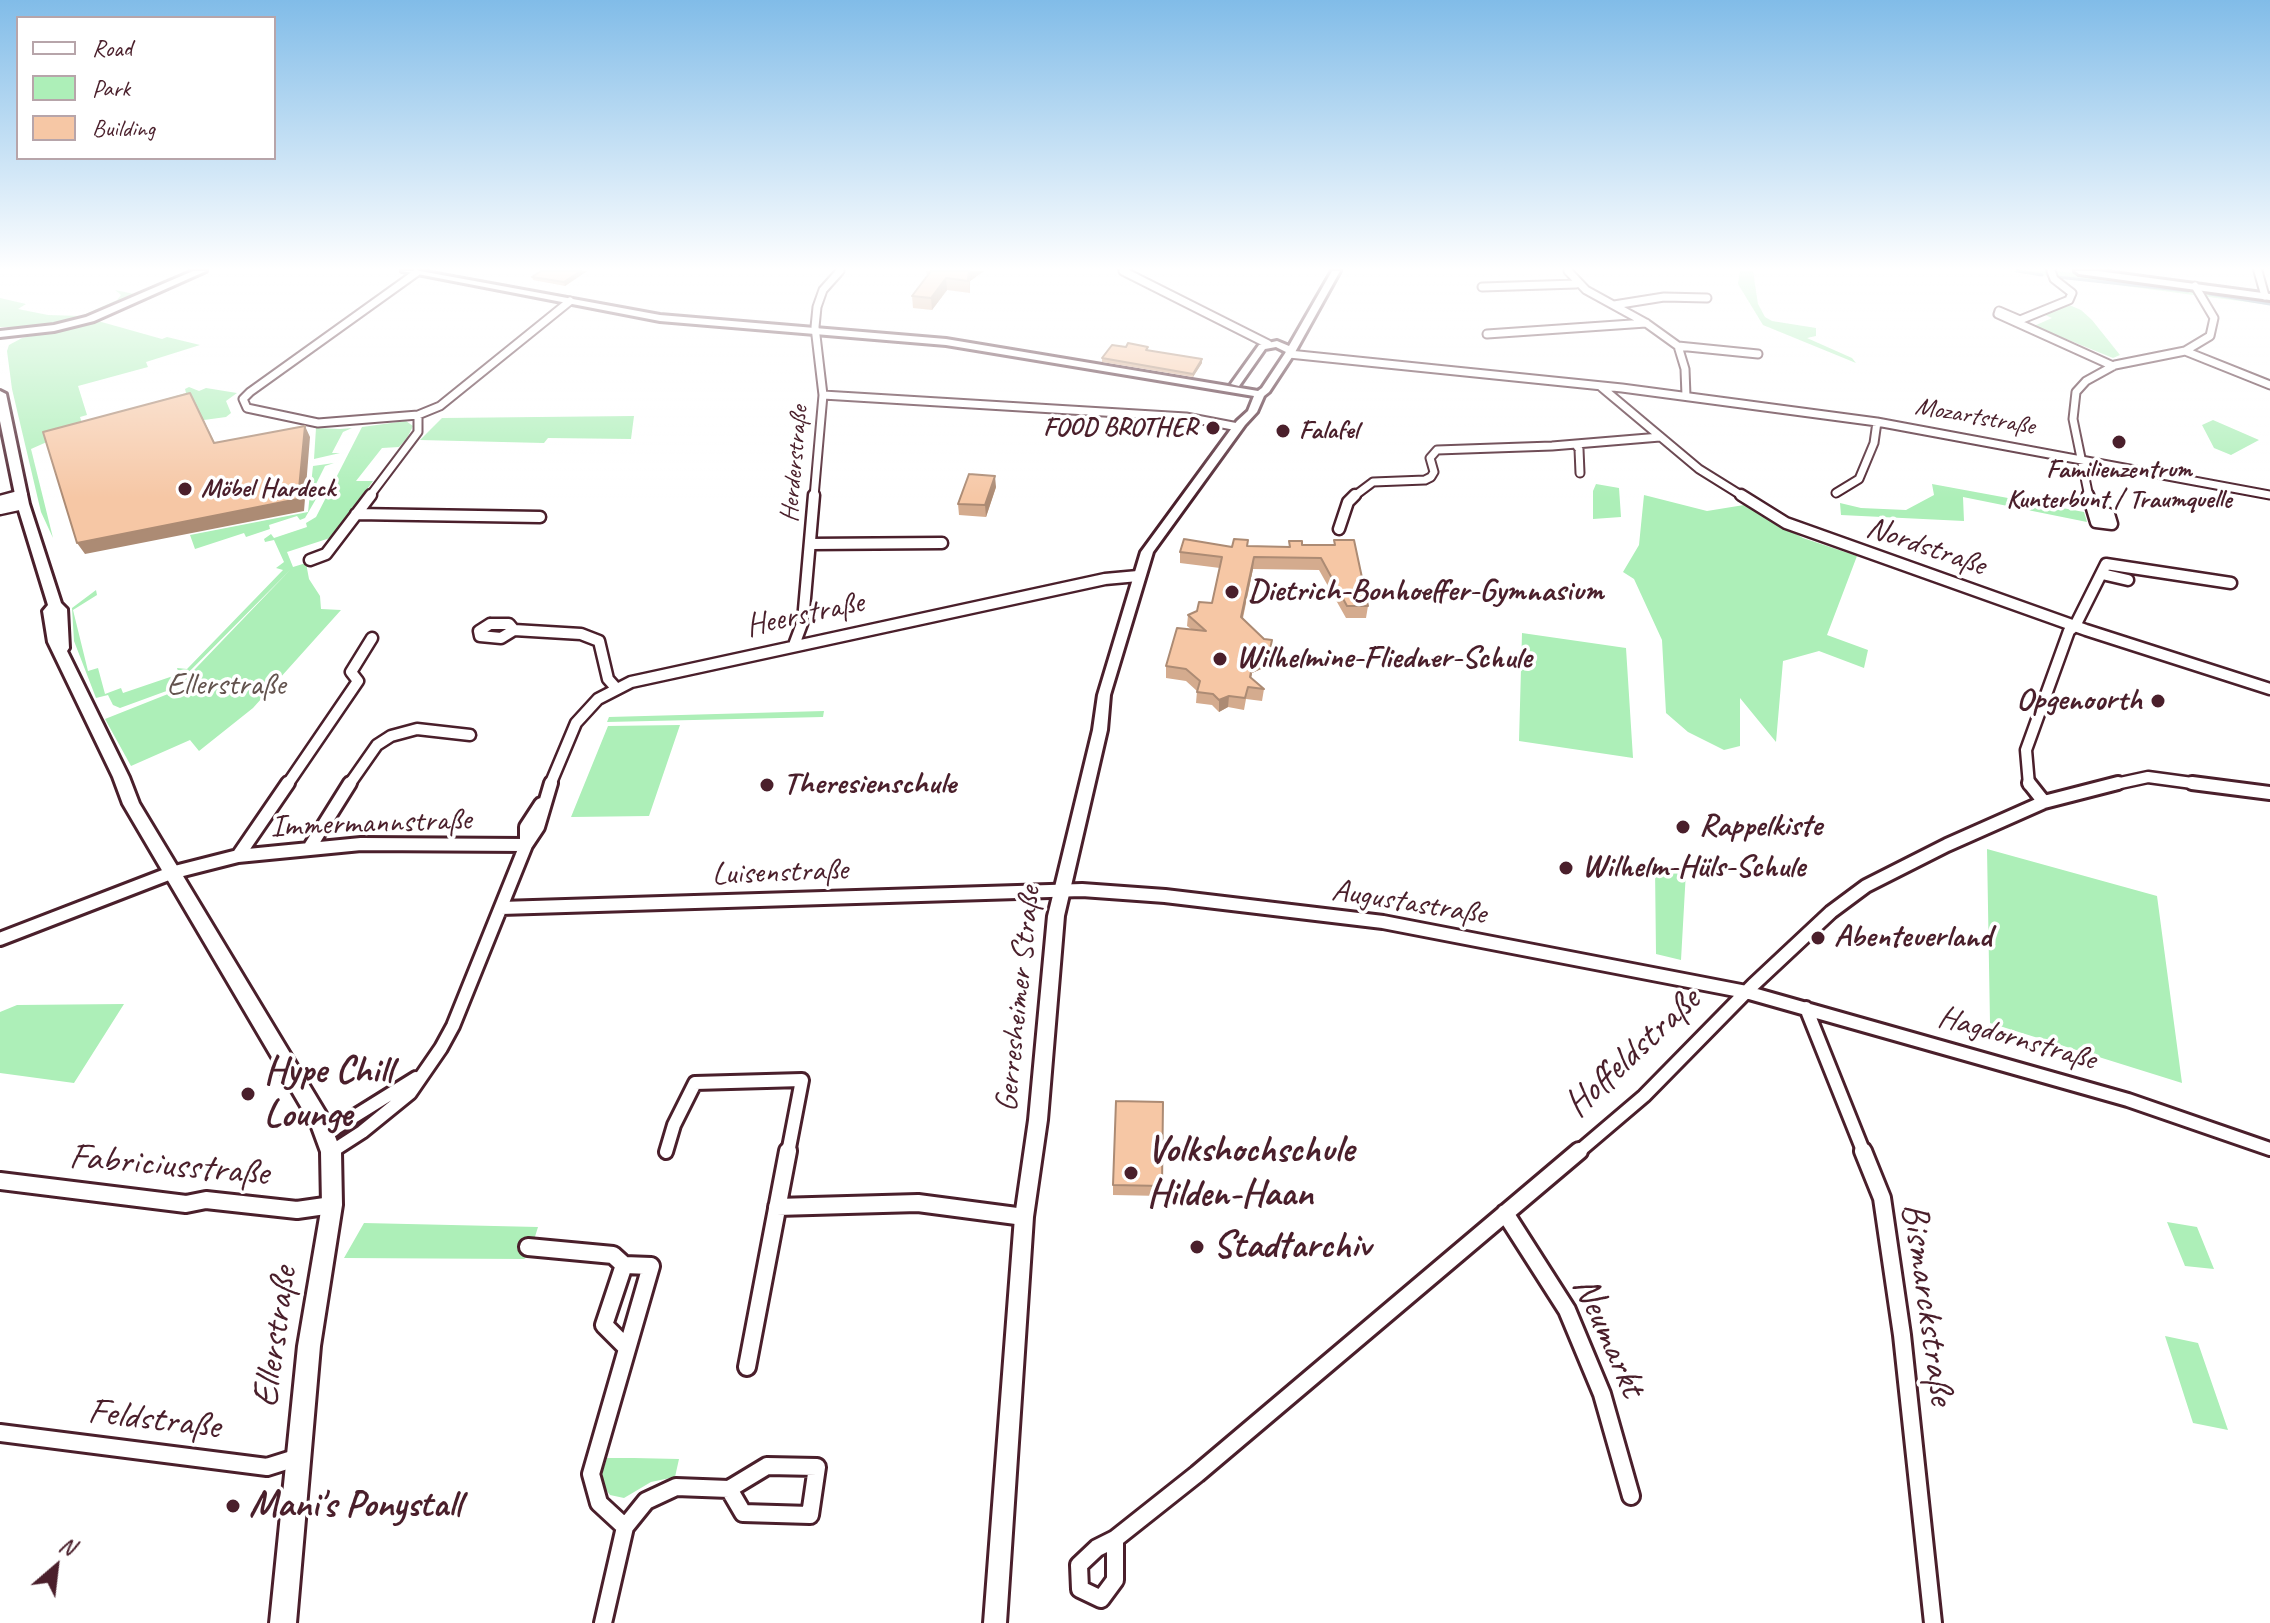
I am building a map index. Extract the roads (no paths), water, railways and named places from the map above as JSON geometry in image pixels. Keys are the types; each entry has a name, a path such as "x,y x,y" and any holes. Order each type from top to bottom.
{"main road":[{"name":"Ellerstraße","path":"0,394 22,500 55,605 50,611 55,642 62,650 82,703 121,777 131,804 202,919 328,1143 332,1205 309,1346 283,1623"}],"street":[{"path":"312,347 243,399 247,408 318,423 418,415 441,405 513,347"},
{"name":"Herderstraße","path":"794,645 803,621 823,395 818,347"},
{"path":"974,347 1247,391"},
{"name":"Gerresheimer Straße","path":"995,1623 1024,1217 1038,1120 1056,916 1100,730 1104,695 1113,659 1121,646 1138,576 1150,547 1252,412 1247,391 1263,347"},
{"path":"1279,347 1290,352"},
{"name":"Gerresheimer Straße","path":"1247,391 1266,390 1293,347"},
{"path":"1678,347 1685,369 1686,396"},
{"path":"1702,347 1758,354"},
{"path":"2070,347 2113,366"},
{"path":"2094,511 2080,459 2073,400 2086,381 2113,366 2193,347"},
{"path":"2185,351 2270,385"},
{"name":"Mozartstraße","path":"1290,352 1686,396 1877,422 2270,495"},
{"name":"Nordstraße","path":"1599,386 1699,469 1786,523 2075,626 2270,689"},
{"path":"823,395 1186,417 1240,425"},
{"path":"310,560 326,554 418,432 418,415"},
{"path":"1836,493 1859,479 1876,437 1877,422"},
{"path":"1339,529 1348,502 1364,486 1373,482 1425,480 1434,472 1430,458 1437,450 1576,445 1586,441 1660,437"},
{"path":"1576,445 1579,449 1580,473"},
{"path":"0,501 22,500"},
{"path":"0,509 22,500"},
{"path":"356,514 540,517"},
{"path":"810,544 942,543"},
{"path":"2044,802 2030,788 2026,750 2069,631 2075,626 2106,564 2231,583"},
{"path":"2102,574 2128,580"},
{"name":"Heerstraße","path":"328,1143 390,1111 410,1093 453,1026 526,845 538,827 545,797 576,723 591,704 616,688 646,678 1099,580 1138,576"},
{"name":"Herderstraße","path":"803,621 810,642"},
{"path":"514,630 581,634 599,641 608,679 616,688"},
{"path":"238,856 358,681 351,672 372,638"},
{"path":"310,847 377,745 391,736 417,729 435,728 470,735"},
{"name":"Hoffeldstraße","path":"1115,1539 1197,1474 1644,1096 1746,992 1831,912 1866,886 1947,845 2044,802 2148,777 2270,793"},
{"name":"Immermannstraße","path":"0,939 171,873 238,856 361,844 526,845"},
{"name":"Luisenstraße","path":"501,908 1062,890"},
{"name":"Augustastraße","path":"1062,890 1165,896 1383,922 1593,960 1746,992"},
{"name":"Hagdornstraße","path":"1746,992 2128,1100 2270,1149"},
{"name":"Bismarckstraße","path":"1806,1008 1882,1198 1902,1335 1933,1623"},
{"path":"666,1152 674,1125 695,1083 802,1080 747,1367"},
{"name":"Fabriciusstraße","path":"0,1181 186,1204 206,1200 297,1210 332,1205"},
{"path":"777,1207 918,1203 1024,1217"},
{"name":"Neumarkt","path":"1505,1213 1567,1310 1602,1394 1631,1496"},
{"path":"528,1247 613,1255 624,1265 651,1266 591,1474 599,1503 625,1527"},
{"path":"624,1265 604,1325 626,1347"},
{"name":"Feldstraße","path":"0,1433 267,1467 299,1457"},
{"path":"603,1623 625,1527 646,1501 676,1487 729,1489 767,1466 817,1467 810,1515 743,1513 729,1489"}],"place":[{"name":"FOOD BROTHER","path":"1213,428"},
{"name":"Falafel","path":"1283,431"},
{"name":"Familienzentrum Kunterbunt / Traumquelle","path":"2119,442"},
{"name":"Möbel Hardeck","path":"185,489"},
{"name":"Dietrich-Bonhoeffer-Gymnasium","path":"1232,592"},
{"name":"Wilhelmine-Fliedner-Schule","path":"1220,659"},
{"name":"Opgenoorth","path":"2158,701"},
{"name":"Theresienschule","path":"767,785"},
{"name":"Rappelkiste","path":"1683,827"},
{"name":"Wilhelm-Hüls-Schule","path":"1566,868"},
{"name":"Abenteuerland","path":"1818,938"},
{"name":"Hype Chill Lounge","path":"248,1094"},
{"name":"Volkshochschule Hilden-Haan","path":"1131,1173"},
{"name":"Stadtarchiv","path":"1197,1247"},
{"name":"Mani's Ponystall","path":"233,1506"}]}
